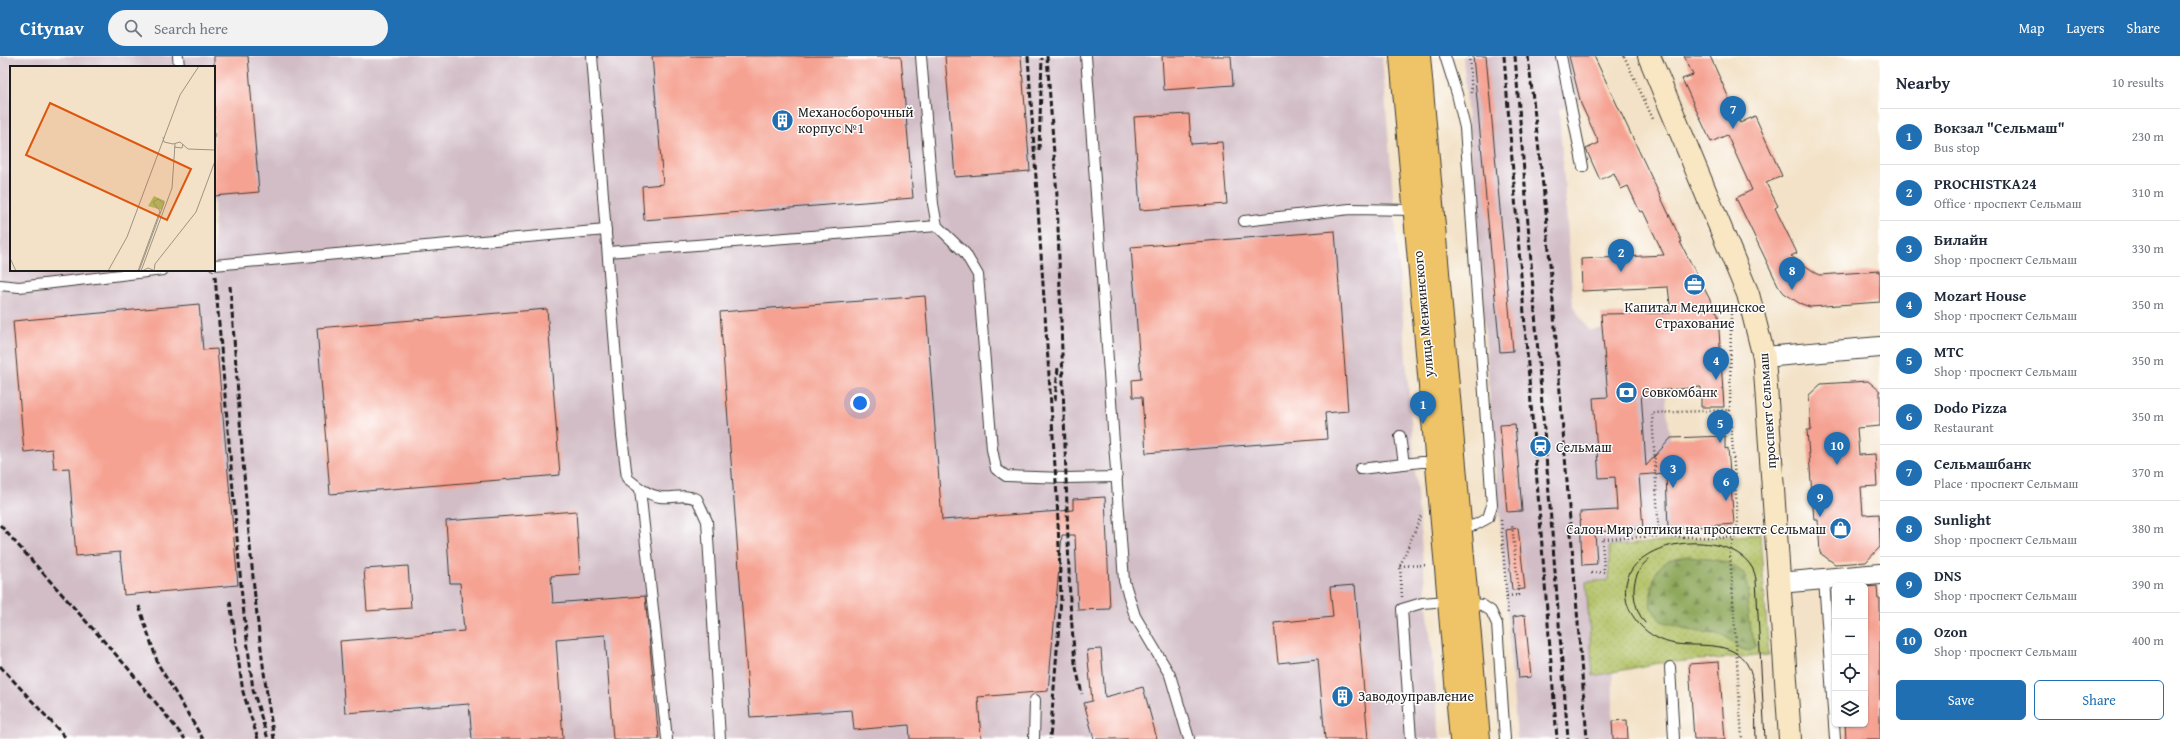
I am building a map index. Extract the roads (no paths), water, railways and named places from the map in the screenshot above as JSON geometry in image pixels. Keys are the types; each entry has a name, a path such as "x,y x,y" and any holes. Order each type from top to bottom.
{"main road":[{"name":"улица Менжинского","path":"1401,56 1415,210 1445,462 1462,527 1457,602 1461,739"},
{"name":"улица Менжинского","path":"1420,56 1445,462 1443,528 1457,602 1479,739"},
{"name":"проспект Сельмаш","path":"1649,56 1748,294 1764,357 1790,739"}],"street":[{"path":"1764,357 1880,347"},
{"path":"1779,583 1880,574"}],"lane":[{"path":"178,56 179,66"},
{"path":"592,56 627,478 640,489 660,497 688,495 697,500 707,521 720,739"},
{"path":"921,56 934,204 938,226 965,253 978,275 992,450 996,468 1006,476 1066,478 1117,477"},
{"path":"1086,56 1124,581 1135,616 1170,675 1189,739"},
{"path":"1445,56 1457,94 1465,128 1492,505 1488,518 1475,525 1462,527"},
{"path":"1561,56 1583,167"},
{"path":"1244,221 1350,209 1415,210"},
{"path":"608,252 938,226"},
{"path":"215,265 606,230"},
{"path":"0,285 19,287 155,271"},
{"path":"1400,436 1404,464"},
{"path":"1360,469 1404,464 1445,462"},
{"path":"640,489 667,739"},
{"path":"1824,579 1835,739"},
{"path":"1411,739 1402,609 1422,603 1457,602 1482,605 1491,611 1497,624 1505,739"},
{"path":"1670,667 1674,739"},
{"path":"1034,739 1035,700"}],"tram line":[{"path":"1756,739 1754,690 1750,671 1741,656 1733,651 1714,646 1666,642 1656,637 1639,624 1629,609 1626,598 1628,576 1641,559 1661,548 1685,543 1710,544 1732,550 1748,562 1756,580 1765,739"},
{"path":"1645,623 1637,608 1634,590 1638,573 1649,559"}],"railway":[{"path":"1028,56 1057,497 1061,599 1050,739"},
{"path":"1047,56 1057,196 1070,602 1075,663 1082,694"},
{"path":"1504,56 1557,739"},
{"path":"1515,56 1568,739"},
{"path":"1528,56 1546,212 1587,739"},
{"path":"1039,150 1042,58"},
{"path":"215,276 242,597 253,690 268,739"},
{"path":"230,286 252,570 265,683 274,739"},
{"path":"1055,401 1058,367"},
{"path":"0,525 127,667 185,739"},
{"path":"230,601 243,692 258,739"},
{"path":"139,606 158,664 203,739"},
{"path":"0,666 67,739"}],"place":[{"name":"Механосборочный корпус №1","path":"782,120"},
{"name":"Сельмашбанк","path":"1733,129"},
{"name":"PROCHISTKA24","path":"1621,272"},
{"name":"Капитал Медицинское Страхование","path":"1695,285"},
{"name":"Sunlight","path":"1792,290"},
{"name":"Mozart House","path":"1716,380"},
{"name":"Совкомбанк","path":"1626,392"},
{"name":"Вокзал \"Сельмаш\"","path":"1423,424"},
{"name":"МТС","path":"1720,443"},
{"name":"Сельмаш","path":"1540,447"},
{"name":"Ozon","path":"1837,465"},
{"name":"Билайн","path":"1673,488"},
{"name":"Dodo Pizza","path":"1726,501"},
{"name":"DNS","path":"1820,517"},
{"name":"Салон Мир оптики на проспекте Сельмаш","path":"1841,529"},
{"name":"Заводоуправление","path":"1343,696"}]}
